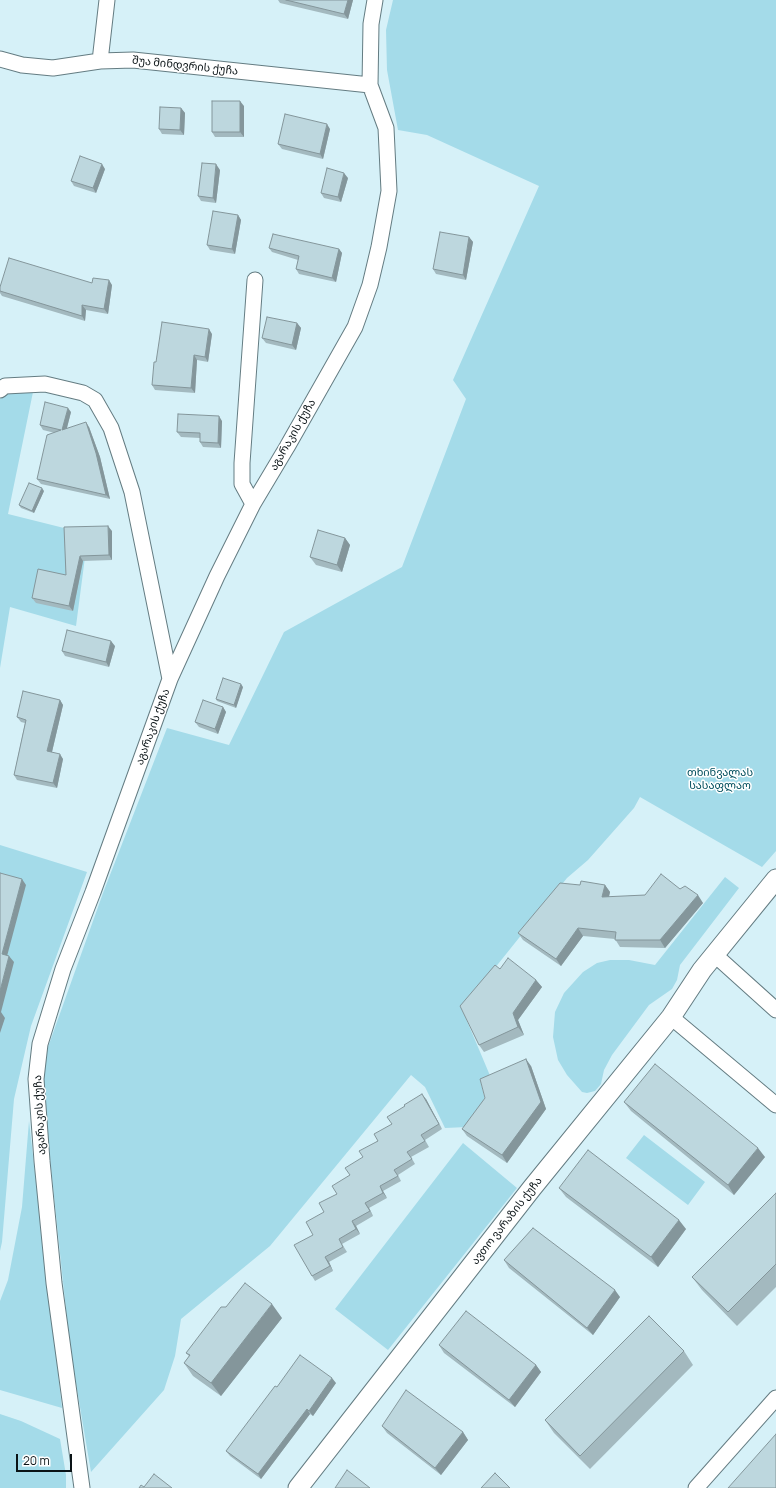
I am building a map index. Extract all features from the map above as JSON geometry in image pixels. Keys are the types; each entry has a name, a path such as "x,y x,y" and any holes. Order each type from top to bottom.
{"street":[{"path":"100,61 107,0"},
{"name":"აგარაკის ქუჩა","path":"82,1488 54,1283 42,1161 36,1079 40,1044 63,969 93,892 170,679 217,576 253,504 355,327 370,285 379,247 389,191 386,128 370,85 371,24 375,0"},
{"name":"შუა მინდვრის ქუჩა","path":"0,59 22,65 53,68 100,61 133,60 370,85"},
{"path":"253,504 242,484 242,463 255,280"},
{"path":"0,390 5,386 45,384 83,393 95,400 111,428 132,492 170,679"},
{"name":"ავთო ვარაზის ქუჩა","path":"298,1488 532,1188 671,1018 702,970 776,879"},
{"path":"715,955 776,1010"},
{"path":"671,1018 776,1105"},
{"path":"696,1488 776,1398"}],"green space":[{"name":"თხინვალას სასაფლაო","path":"393,0 776,0 776,851 762,867 640,797 634,808 588,860 567,878 462,1009 491,1078 481,1083 486,1104 467,1127 445,1128 425,1087 411,1075 270,1246 181,1319 175,1356 164,1390 91,1472 70,1348 43,1092 43,1069 48,1047 103,893 167,728 229,745 284,632 402,567 466,399 453,380 539,186 427,135 398,130 387,70 386,30"},
{"path":"33,392 8,514 88,534 76,626 10,607 0,668 0,399 7,394"},
{"path":"0,845 87,872 31,1026 14,1099 0,1251"},
{"path":"725,877 739,888 680,965 677,980 672,989 649,1005 612,1055 604,1070 601,1084 595,1091 587,1093 582,1092 567,1075 558,1060 553,1037 555,1012 564,993 583,972 597,963 610,960 629,960 655,965"},
{"path":"29,1121 62,1408 0,1390 0,1301 8,1280 22,1207"},
{"path":"644,1135 705,1182 688,1205 626,1158"},
{"path":"463,1143 517,1188 388,1350 335,1309"},
{"path":"0,1414 21,1421 60,1439 66,1475 66,1488 0,1488"}],"building":[{"path":"286,0 348,0 344,14"},
{"path":"212,101 240,101 240,132 212,132"},
{"path":"160,107 181,108 180,130 159,129"},
{"path":"285,114 327,124 320,154 278,144"},
{"path":"80,156 102,164 93,188 71,181"},
{"path":"202,163 216,164 213,198 198,196"},
{"path":"327,168 344,173 338,197 321,193"},
{"path":"213,211 238,215 232,249 207,245"},
{"path":"440,232 469,237 463,275 433,269"},
{"path":"273,234 339,249 332,278 296,269 299,256 269,248"},
{"path":"9,258 92,283 93,278 109,280 104,309 82,305 82,316 0,291"},
{"path":"267,317 297,323 292,345 262,338"},
{"path":"162,322 209,329 205,357 194,355 191,388 152,385 154,362 156,362"},
{"path":"45,402 68,408 62,430 86,422 96,453 106,495 37,479 47,435 61,430 40,425"},
{"path":"178,414 219,416 218,443 200,442 200,433 177,432"},
{"path":"29,483 42,488 32,511 19,505"},
{"path":"108,526 109,555 80,556 69,606 32,598 38,569 66,575 64,527"},
{"path":"318,530 345,538 337,565 310,557"},
{"path":"67,630 111,641 106,662 62,651"},
{"path":"223,678 241,684 234,705 216,699"},
{"path":"23,691 60,700 47,751 60,754 53,783 14,775 26,720 17,717"},
{"path":"203,700 223,707 215,729 195,722"},
{"path":"0,873 22,879 2,954 9,956 0,991"},
{"path":"661,874 680,889 685,886 698,895 660,940 615,940 616,932 578,928 556,959 518,933 560,883 580,885 581,881 605,885 602,897 645,895"},
{"path":"508,958 536,980 513,1013 518,1027 479,1045 460,1006 495,965 500,969"},
{"path":"526,1059 541,1102 502,1155 462,1129 485,1098 480,1079"},
{"path":"655,1064 758,1148 728,1185 624,1102"},
{"path":"422,1094 439,1124 421,1135 425,1141 407,1152 412,1159 394,1170 398,1176 380,1186 383,1193 365,1203 370,1211 352,1221 356,1229 339,1239 343,1247 325,1257 330,1266 312,1276 294,1245 313,1235 306,1222 324,1212 319,1203 337,1194 332,1186 350,1175 345,1168 363,1157 359,1151 378,1141 374,1134 392,1124 387,1117"},
{"path":"588,1150 679,1220 651,1257 559,1188"},
{"path":"776,1193 776,1264 728,1312 692,1277"},
{"path":"533,1228 615,1290 587,1328 504,1260"},
{"path":"245,1283 272,1304 211,1383 184,1363 190,1355 186,1353 221,1307 226,1307"},
{"path":"466,1311 536,1365 509,1400 439,1345"},
{"path":"649,1316 684,1351 580,1456 545,1420"},
{"path":"300,1355 332,1378 309,1411 307,1409 258,1474 226,1451 275,1386 277,1387"},
{"path":"406,1390 463,1432 435,1468 382,1426"},
{"path":"776,1434 776,1488 728,1488"},
{"path":"347,1470 370,1488 335,1488"},
{"path":"495,1473 510,1488 481,1488"},
{"path":"154,1474 172,1488 139,1488 141,1485 144,1487"}]}
